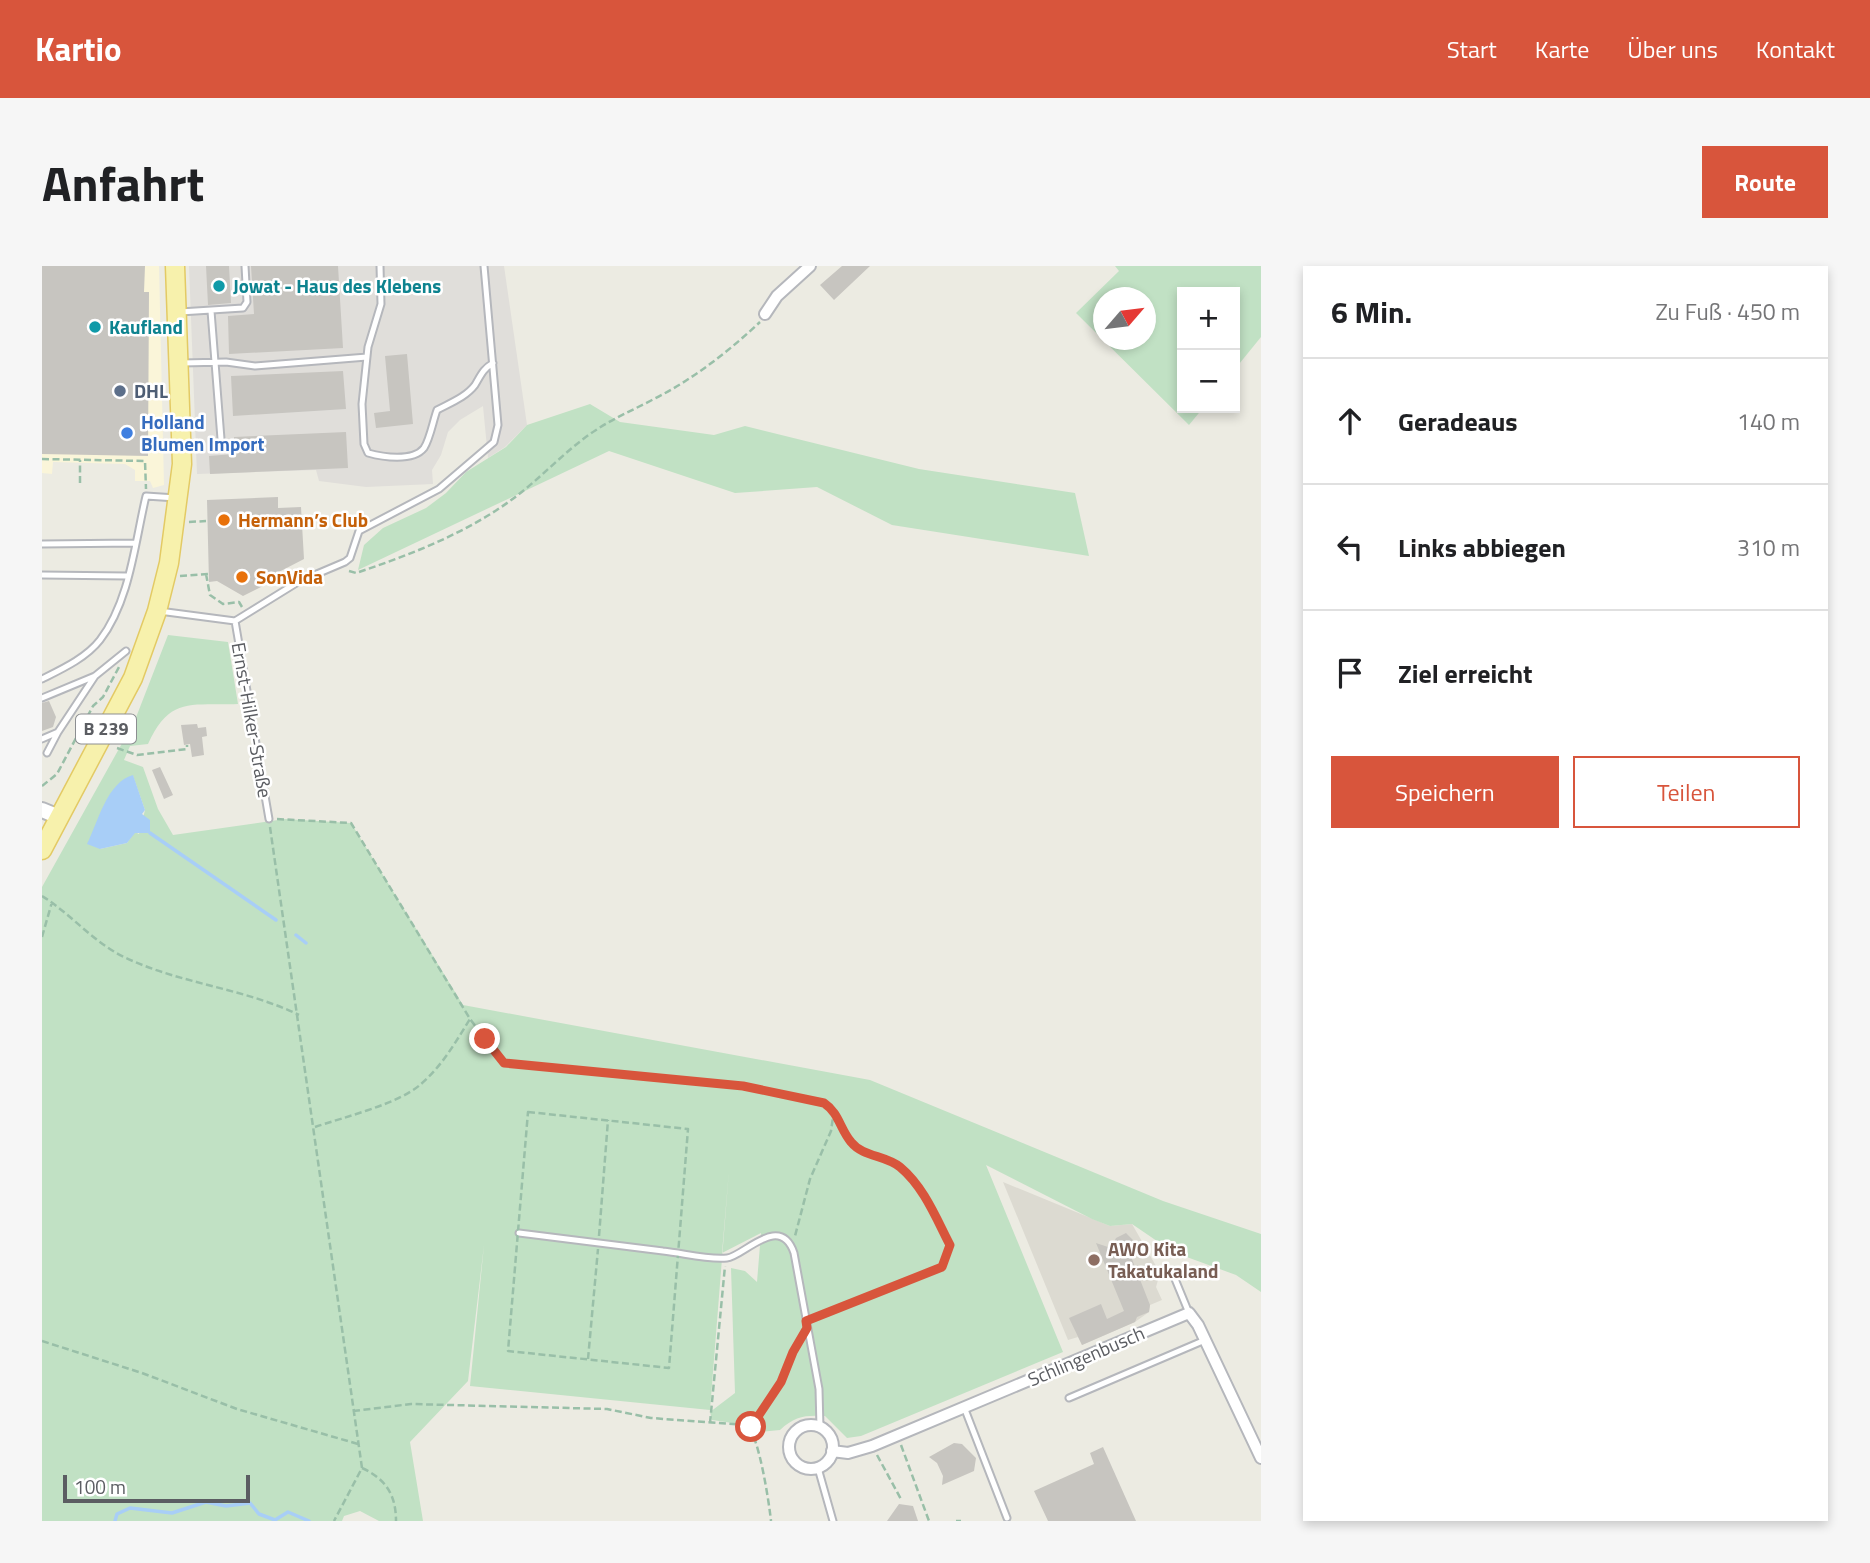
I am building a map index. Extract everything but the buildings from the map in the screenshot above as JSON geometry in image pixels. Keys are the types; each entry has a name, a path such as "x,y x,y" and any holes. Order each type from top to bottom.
{"main road":[{"name":"B 239","path":"44,840 50,814 133,678 157,611 174,537 182,464 175,266"}],"street":[{"path":"765,314 777,296 810,266"},
{"path":"1189,1313 1205,1340 1261,1458"},
{"name":"Schlingenbusch","path":"832,1451 848,1454 872,1446 1189,1313"},
{"path":"820,1427 829,1435 832,1451 827,1461 818,1468 798,1465 789,1446 799,1429 820,1427"}],"lane":[{"path":"177,312 246,306 245,266"},
{"path":"380,266 381,304 367,357 362,404 364,444 368,453 385,458 416,453 424,448 437,410 462,397 474,386 484,369 493,363"},
{"path":"157,611 235,621 298,582 350,558 359,531 427,497 494,442 498,425 484,266"},
{"path":"211,311 221,439"},
{"path":"179,363 215,362 255,366 367,357"},
{"path":"42,679 86,654 101,640 119,605 146,496 179,498"},
{"path":"42,544 136,543"},
{"path":"42,575 127,576"},
{"name":"Ernst-Hilker-Straße","path":"235,621 269,819"},
{"path":"42,698 94,676 126,651"},
{"path":"47,753 94,676"},
{"path":"42,739 58,732"},
{"path":"519,1233 725,1258 730,1258 748,1245 769,1236 792,1246 819,1389 820,1427"},
{"path":"1175,1279 1189,1313"},
{"path":"1069,1398 1205,1340"},
{"path":"964,1407 1007,1518"},
{"path":"818,1468 833,1521"}],"path":[{"path":"336,566 356,573 397,559 460,531 512,500 593,432 662,395 706,367 738,342 765,314"},
{"path":"42,459 145,461 146,496"},
{"path":"80,460 80,483"},
{"path":"189,522 206,521"},
{"path":"179,576 207,574 209,595 230,606 240,604 240,594"},
{"path":"42,786 57,775 93,706 103,697 118,670"},
{"path":"117,748 137,755 187,749 187,745"},
{"path":"334,1521 362,1468 269,819 351,823 470,1019 504,1063 743,1086 824,1103 834,1110 851,1142 867,1154 885,1158 899,1167 928,1201 950,1245 942,1267 806,1321"},
{"path":"42,896 94,939 125,957 185,979 279,1005 299,1015"},
{"path":"42,937 52,902"},
{"path":"315,1127 372,1108 419,1087 443,1062 470,1019"},
{"path":"795,1233 810,1179 831,1131 834,1110"},
{"path":"710,1423 725,1258"},
{"path":"771,1521 765,1478 751,1427 781,1382 793,1352 807,1328"},
{"path":"42,1341 142,1373 237,1409 358,1444"},
{"path":"354,1411 411,1404 607,1409 651,1418 751,1427"},
{"path":"898,1435 929,1521"},
{"path":"872,1446 902,1501"},
{"path":"362,1468 374,1474 396,1499 396,1521"}],"shaded area":[{"name":"Kaufland","path":"42,266 159,266 164,485 153,488 150,481 135,481 135,470 125,464 53,462 52,474 42,473"},
{"path":"189,266 504,266 527,425 505,447 488,458 483,406 460,420 448,432 441,455 432,470 433,484 366,487 319,481 316,470 197,474"},
{"name":"AWO Kita Takatukaland","path":"1003,1182 1110,1226 1132,1224 1160,1273 1156,1287 1162,1300 1150,1305 1149,1312 1135,1322 1082,1345 1078,1337 1068,1340"}],"green space":[{"path":"1115,266 1261,266 1261,337 1240,363 1240,287 1177,287 1177,413 1199,413 1189,425 1113,350 1156,350 1156,287 1103,287 1119,271"},
{"path":"1093,296 1093,330 1076,313"},
{"path":"590,404 620,422 714,435 745,426 919,469 1075,493 1089,556 892,525 817,487 735,493 609,451 358,570 364,545 383,528 426,508 446,493 466,472 506,447 527,425"},
{"path":"168,635 228,642 238,704 195,705 174,711 156,729 148,744 130,746 124,760 143,767 158,809 173,835 285,819 351,823 463,1005 870,1080 1163,1201 1261,1234 1261,1292 1236,1275 1173,1252 1132,1224 1110,1226 1092,1219 986,1165 1063,1352 861,1436 847,1438 825,1416 806,1416 780,1430 748,1433 746,1425 712,1420 710,1412 735,1393 731,1268 745,1271 757,1282 761,1233 722,1253 710,1410 470,1386 484,1245 468,1381 410,1442 423,1521 379,1521 360,1511 344,1516 342,1521 42,1521 42,887 135,720","holes":["133,776 145,810 139,834 135,832 127,843 100,849 105,807 115,792"]}],"water":[{"path":"133,775 145,810 142,814 150,820 150,833 135,833 127,843 100,849 87,844 110,794 124,779"}],"waterway":[{"path":"150,833 276,920"},
{"path":"296,935 306,943"},
{"path":"115,1521 117,1514 130,1508 172,1513 206,1502 226,1506 250,1503 259,1514 275,1520 288,1512 309,1521"}],"place":[{"name":"Jowat - Haus des Klebens","path":"219,286"},
{"name":"Kaufland","path":"95,327"},
{"name":"DHL","path":"120,391"},
{"name":"Holland Blumen Import","path":"127,433"},
{"name":"Hermann’s Club","path":"224,520"},
{"name":"SonVida","path":"242,577"},
{"name":"AWO Kita Takatukaland","path":"1094,1260"}],"route":[{"path":"485,1039 504,1063 743,1086 824,1103 834,1110 851,1142 858,1149 885,1158 899,1167 928,1201 950,1245 948,1257 942,1267 806,1321 807,1328 793,1352 781,1382 751,1427"}]}
